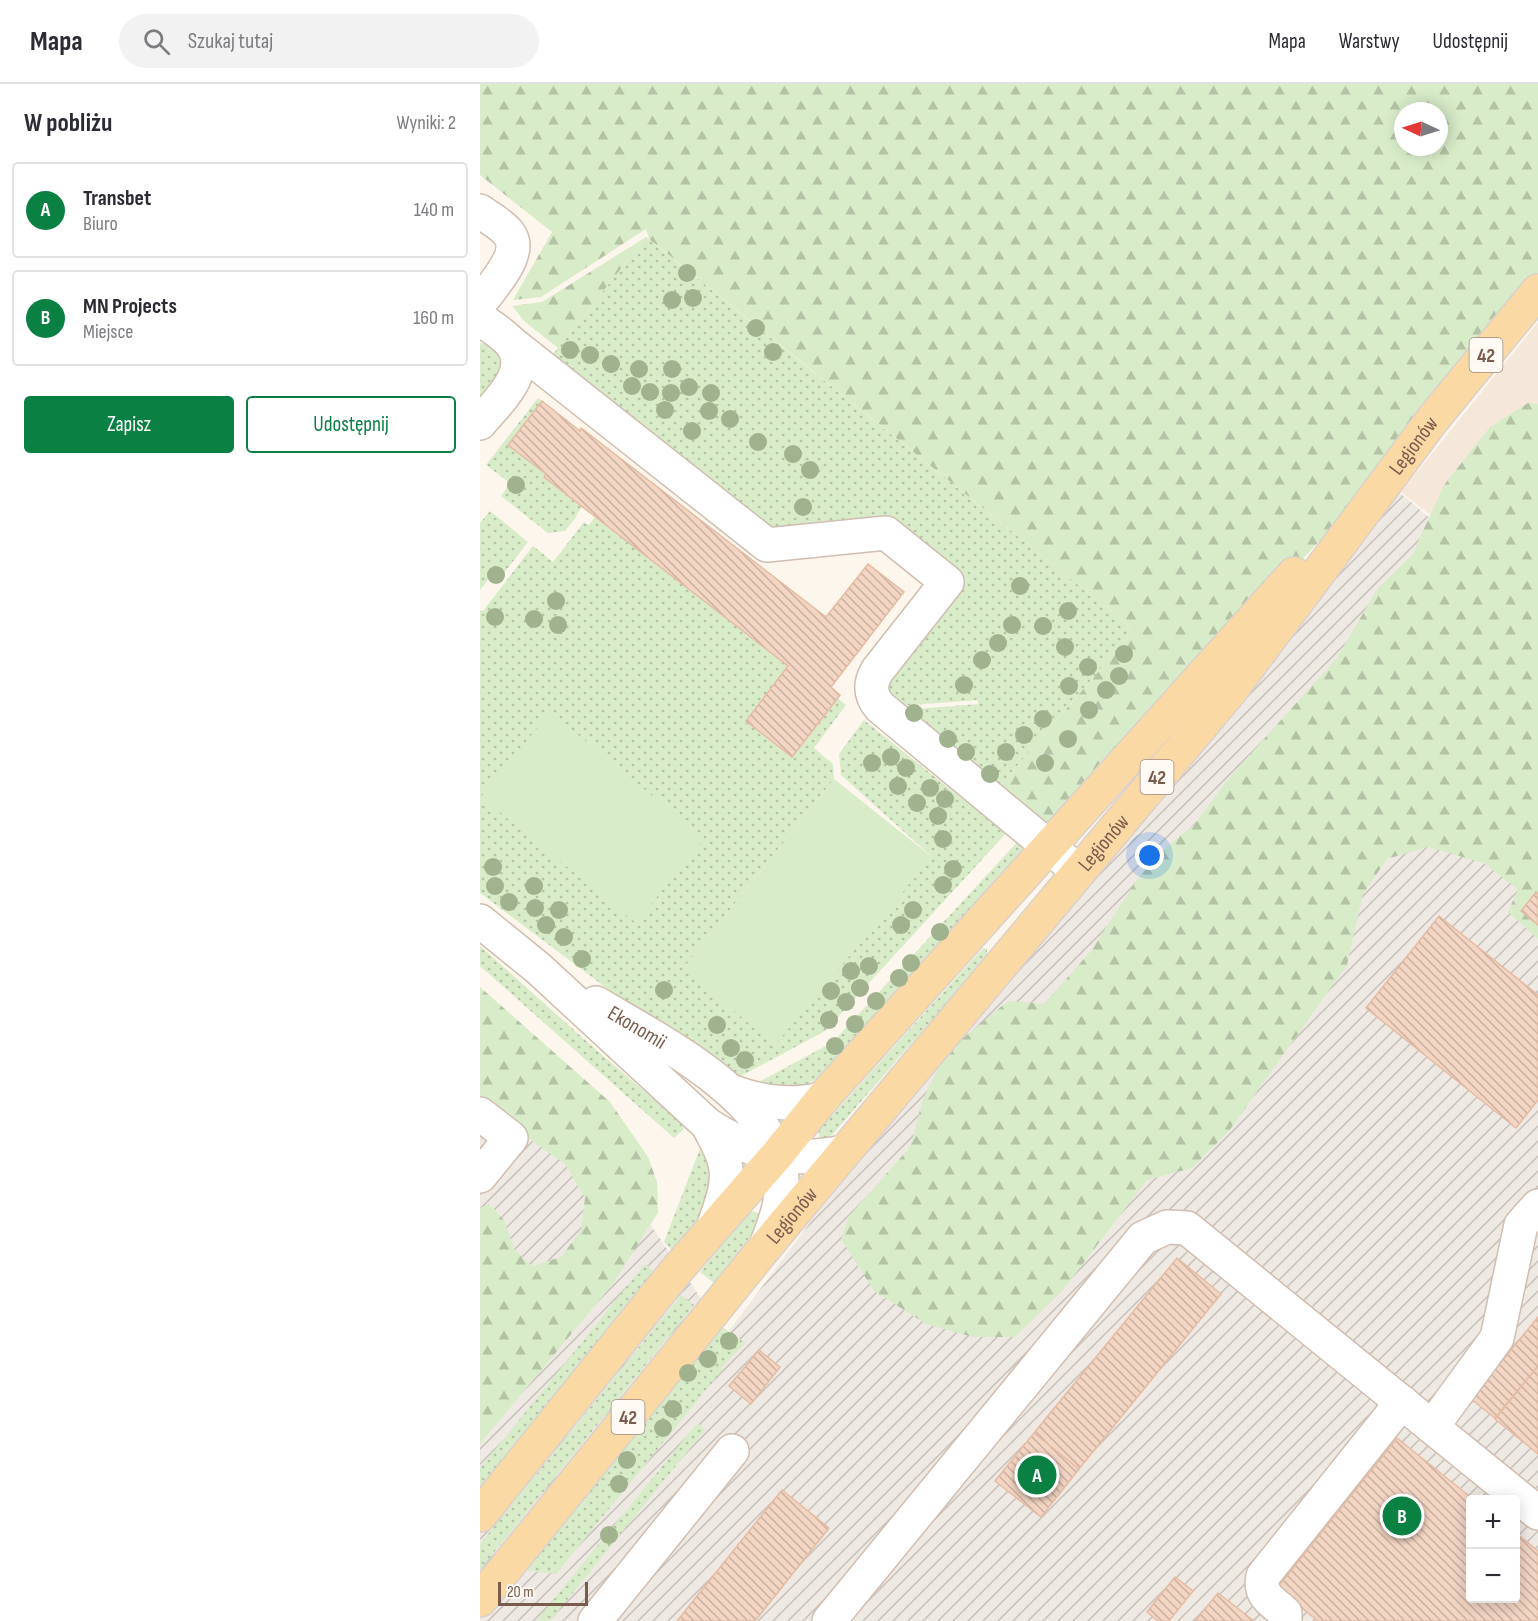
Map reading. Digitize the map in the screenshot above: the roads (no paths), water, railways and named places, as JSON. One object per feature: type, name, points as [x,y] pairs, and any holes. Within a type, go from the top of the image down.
[{"type":"main road","name":"42","points":[[1433,419],[1538,291]]},
{"type":"main road","name":"Legionów","points":[[480,1515],[714,1225],[777,1155],[822,1099],[1433,419]]},
{"type":"main road","name":"Legionów","points":[[480,1600],[766,1246],[1231,690],[1433,419]]},
{"type":"street","points":[[480,211],[509,234],[513,251],[511,260],[480,303]]},
{"type":"street","points":[[480,318],[767,545],[886,533],[947,582],[877,670],[872,680],[871,690],[874,700],[1078,871]]},
{"type":"street","points":[[480,423],[514,380],[518,360],[510,342]]},
{"type":"street","name":"Ekonomii","points":[[480,921],[538,968],[708,1125],[758,1152],[803,1157],[844,1152]]},
{"type":"street","name":"Ekonomii","points":[[538,968],[667,1045],[733,1092],[765,1128],[777,1155],[781,1173],[777,1216],[766,1246]]},
{"type":"street","name":"Ekonomii","points":[[733,1092],[778,1104],[806,1103],[822,1099]]},
{"type":"street","points":[[480,1114],[511,1138],[480,1176]]},
{"type":"street","name":"Ekonomii","points":[[708,1125],[725,1161],[726,1173],[725,1190],[714,1225]]},
{"type":"street","points":[[1432,1427],[1497,1338],[1521,1225],[1538,1206]]},
{"type":"street","points":[[829,1621],[1143,1238],[1167,1227],[1187,1228],[1538,1513]]},
{"type":"street","points":[[1285,1621],[1285,1613],[1263,1593],[1261,1586],[1263,1576],[1402,1402]]},
{"type":"street","points":[[595,1621],[732,1451]]},
{"type":"place","name":"Transbet","points":[[1037,1475]]},
{"type":"place","name":"MN Projects","points":[[1402,1516]]}]
